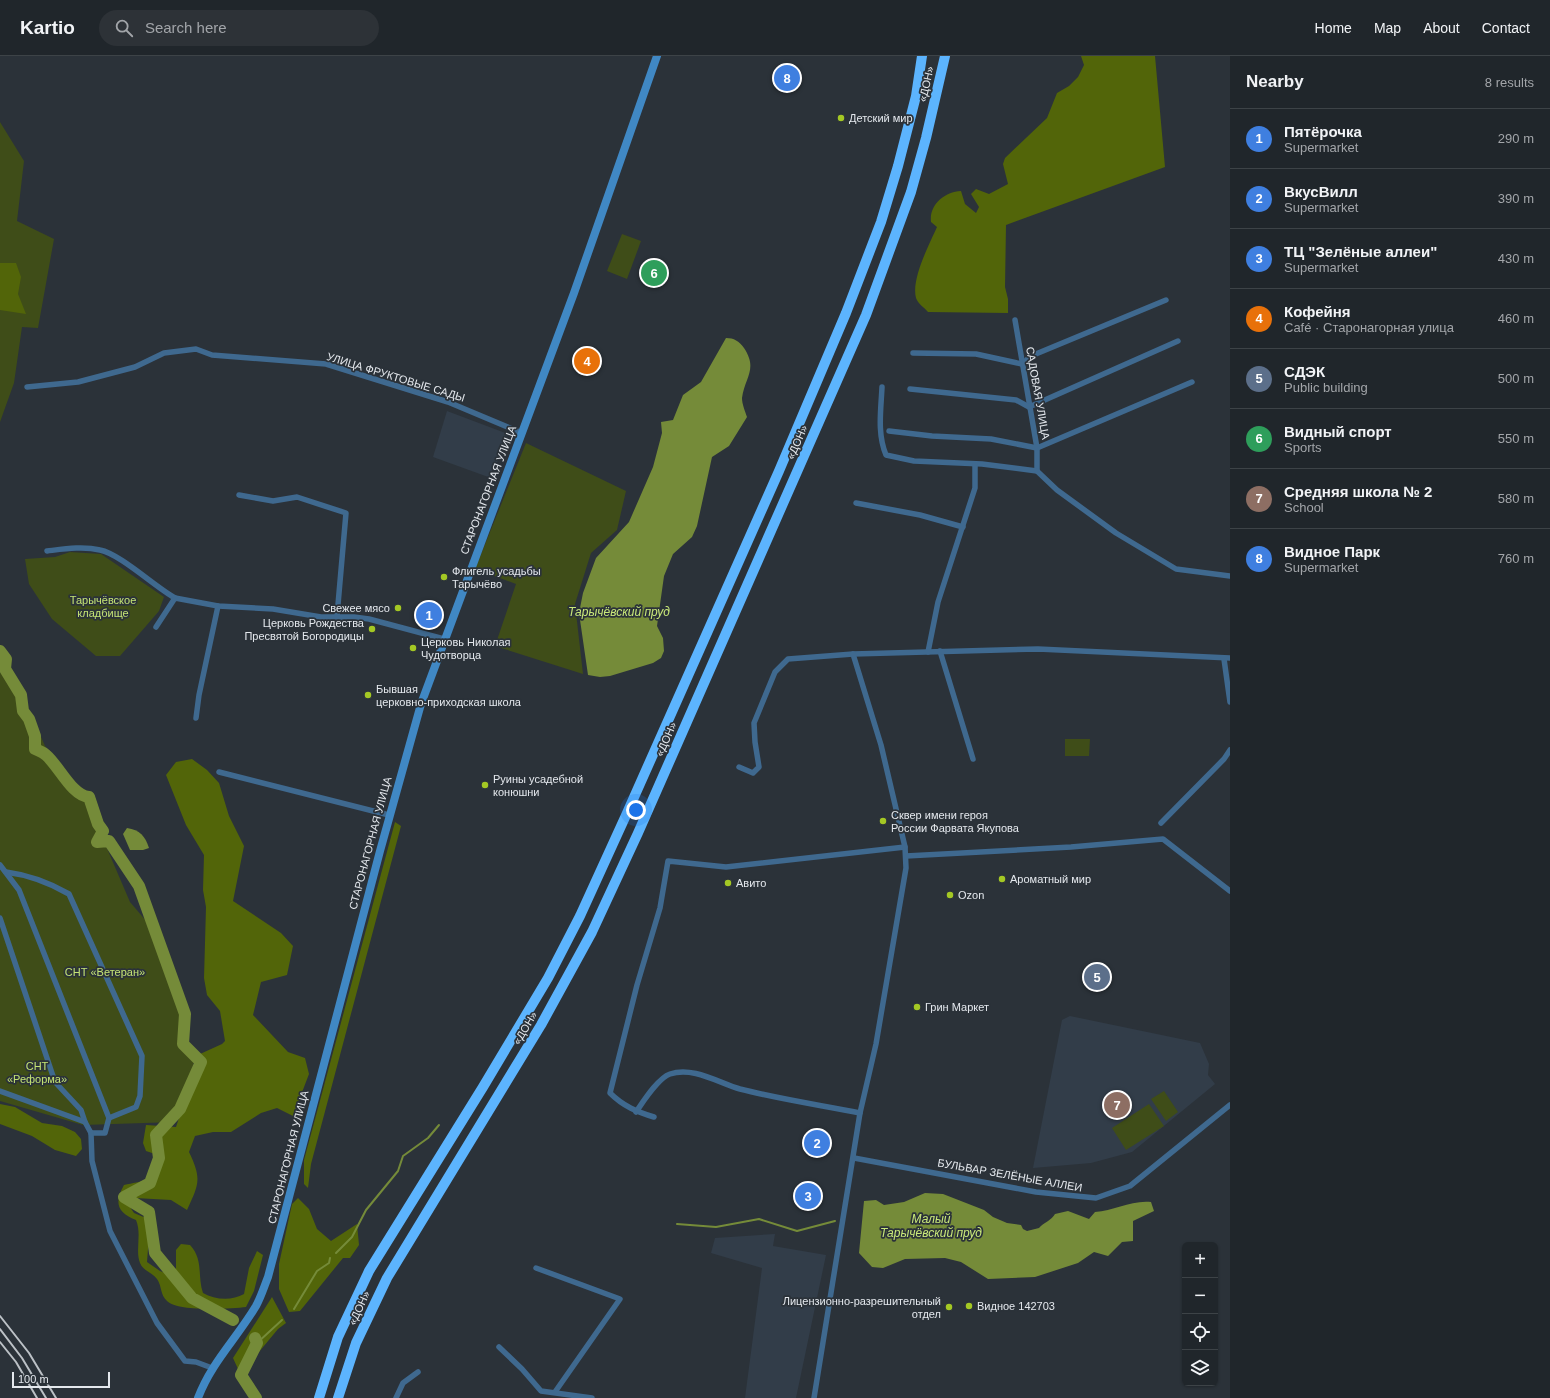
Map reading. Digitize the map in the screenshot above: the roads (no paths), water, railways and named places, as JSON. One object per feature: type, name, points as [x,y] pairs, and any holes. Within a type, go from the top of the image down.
[{"type":"highway","name":"«ДОН»","points":[[320,1398],[338,1337],[369,1271],[483,1087],[548,978],[580,916],[779,471],[846,313],[881,222],[898,166],[916,96],[922,56]]},
{"type":"highway","name":"«ДОН»","points":[[338,1398],[356,1343],[387,1278],[541,1026],[592,932],[635,840],[866,315],[911,192],[926,138],[945,56]]},
{"type":"main road","name":"СТАРОНАГОРНАЯ УЛИЦА","points":[[198,1398],[212,1368],[257,1305],[268,1277],[412,731],[444,638],[574,293],[657,56]]},
{"type":"street","points":[[913,353],[976,354],[1022,364],[1031,356],[1166,300]]},
{"type":"street","name":"САДОВАЯ УЛИЦА","points":[[1015,320],[1037,448],[1037,470]]},
{"type":"street","points":[[910,390],[1016,400],[1029,407],[1178,341]]},
{"type":"street","name":"УЛИЦА ФРУКТОВЫЕ САДЫ","points":[[27,387],[78,382],[135,367],[164,353],[196,349],[212,355],[326,364],[448,402],[522,432]]},
{"type":"street","points":[[890,431],[932,436],[991,440],[1037,448],[1192,382]]},
{"type":"street","points":[[882,387],[880,426],[881,443],[886,455],[914,461],[975,465],[982,464],[1037,470],[1058,490],[1120,535],[1176,569],[1230,576]]},
{"type":"street","points":[[928,652],[938,602],[975,488],[975,465]]},
{"type":"street","points":[[239,495],[273,502],[297,497],[346,513],[337,616]]},
{"type":"street","points":[[856,503],[920,515],[963,527]]},
{"type":"street","points":[[47,552],[73,549],[101,550],[112,555],[161,590],[175,598],[218,606],[274,609],[321,617],[337,616],[370,619],[444,638]]},
{"type":"street","points":[[156,627],[175,598]]},
{"type":"street","points":[[196,718],[199,695],[218,606]]},
{"type":"street","points":[[739,767],[753,774],[759,767],[754,723],[775,672],[788,659],[853,654],[1038,649],[1227,658],[1230,702]]},
{"type":"street","points":[[940,651],[973,759]]},
{"type":"street","points":[[814,1398],[854,1158],[860,1113],[877,1036],[906,868],[905,847],[881,745],[853,654]]},
{"type":"street","points":[[1161,823],[1224,759],[1230,750]]},
{"type":"street","points":[[219,772],[389,815]]},
{"type":"street","points":[[906,856],[1071,847],[1163,839],[1230,891]]},
{"type":"street","points":[[654,1117],[636,1112],[618,1101],[610,1093],[637,985],[660,908],[668,861],[726,867],[905,847]]},
{"type":"street","points":[[0,865],[20,890],[109,1118],[105,1133],[91,1133]]},
{"type":"street","points":[[6,872],[23,875],[56,887],[69,894],[142,1056],[140,1096],[136,1107],[109,1118]]},
{"type":"street","points":[[0,918],[54,1082],[81,1110],[91,1133],[92,1161],[110,1231],[157,1323],[185,1361],[196,1362],[212,1368]]},
{"type":"street","points":[[636,1112],[658,1082],[669,1074],[680,1072],[698,1074],[740,1089],[860,1113]]},
{"type":"street","points":[[0,1091],[85,1122]]},
{"type":"street","name":"БУЛЬВАР ЗЕЛЁНЫЕ АЛЛЕИ","points":[[854,1158],[1036,1192],[1096,1198],[1130,1186],[1230,1105]]},
{"type":"street","points":[[536,1268],[620,1299],[555,1392]]},
{"type":"street","points":[[499,1347],[522,1368],[541,1391],[592,1398]]},
{"type":"street","points":[[396,1398],[403,1383],[418,1372]]},
{"type":"water","name":"Тарычёвский пруд","points":[[726,338],[734,339],[740,343],[748,355],[750,362],[749,373],[742,398],[747,417],[729,446],[712,457],[697,526],[692,537],[673,554],[664,576],[657,626],[663,638],[664,651],[661,658],[653,663],[610,676],[600,677],[588,675],[579,613],[583,593],[596,558],[629,522],[653,467],[662,433],[661,422],[673,420],[683,395],[701,382]]},
{"type":"water","points":[[127,828],[139,832],[146,840],[149,848],[143,850],[130,850],[123,834]]},
{"type":"water","name":"Малый Тарычёвский пруд","points":[[925,1193],[943,1194],[984,1210],[993,1217],[1007,1223],[1021,1225],[1023,1229],[1027,1231],[1039,1228],[1055,1214],[1068,1211],[1089,1219],[1095,1212],[1130,1204],[1151,1202],[1154,1211],[1133,1221],[1133,1241],[1122,1242],[1108,1256],[1094,1252],[1078,1263],[1035,1277],[988,1279],[961,1262],[945,1258],[905,1259],[883,1268],[872,1267],[859,1253],[864,1201],[876,1200],[884,1205],[904,1202]]},
{"type":"waterway","points":[[0,651],[6,659],[5,669],[21,695],[23,711],[29,719],[35,736],[35,749],[44,753],[51,760],[77,792],[89,797],[98,824],[103,831],[97,842],[109,841],[139,886],[185,1014],[183,1044],[201,1062],[180,1109],[156,1135],[159,1158],[150,1183],[124,1197],[149,1212],[155,1253],[192,1298],[233,1320]]},
{"type":"waterway","points":[[336,1253],[352,1237],[366,1210],[398,1171],[403,1156],[428,1138],[439,1125]]},
{"type":"waterway","points":[[677,1224],[716,1227],[759,1219],[797,1231],[835,1221]]},
{"type":"waterway","points":[[294,1309],[317,1271],[329,1263],[330,1258]]},
{"type":"waterway","points":[[257,1343],[282,1320]]},
{"type":"waterway","points":[[255,1338],[257,1343],[241,1375],[256,1398]]},
{"type":"railway","points":[[0,1316],[29,1353],[56,1398]]},
{"type":"railway","points":[[0,1329],[22,1358],[46,1398]]},
{"type":"railway","points":[[0,1342],[16,1362],[37,1398]]},
{"type":"place","name":"Видное Парк","points":[[787,78]]},
{"type":"place","name":"Детский мир","points":[[841,118]]},
{"type":"place","name":"Видный спорт","points":[[654,273]]},
{"type":"place","name":"Кофейня","points":[[587,361]]},
{"type":"place","name":"Флигель усадьбы Тарычёво","points":[[444,577]]},
{"type":"place","name":"Свежее мясо","points":[[398,608]]},
{"type":"place","name":"Пятёрочка","points":[[429,615]]},
{"type":"place","name":"Церковь Рождества Пресвятой Богородицы","points":[[372,629]]},
{"type":"place","name":"Церковь Николая Чудотворца","points":[[413,648]]},
{"type":"place","name":"Бывшая церковно-приходская школа","points":[[368,695]]},
{"type":"place","name":"Руины усадебной конюшни","points":[[485,785]]},
{"type":"place","name":"Сквер имени героя России Фарвата Якупова","points":[[883,821]]},
{"type":"place","name":"Ароматный мир","points":[[1002,879]]},
{"type":"place","name":"Авито","points":[[728,883]]},
{"type":"place","name":"Ozon","points":[[950,895]]},
{"type":"place","name":"СДЭК","points":[[1097,977]]},
{"type":"place","name":"Грин Маркет","points":[[917,1007]]},
{"type":"place","name":"Средняя школа № 2","points":[[1117,1105]]},
{"type":"place","name":"ВкусВилл","points":[[817,1143]]},
{"type":"place","name":"ТЦ \"Зелёные аллеи\"","points":[[808,1196]]},
{"type":"place","name":"Видное 142703","points":[[969,1306]]},
{"type":"place","name":"Лицензионно-разрешительный отдел","points":[[949,1307]]},
{"type":"park label","name":"Тарычёвское кладбище","points":[[103,606]]},
{"type":"park label","name":"СНТ «Ветеран»","points":[[105,972]]},
{"type":"park label","name":"СНТ «Реформа»","points":[[37,1072]]}]
